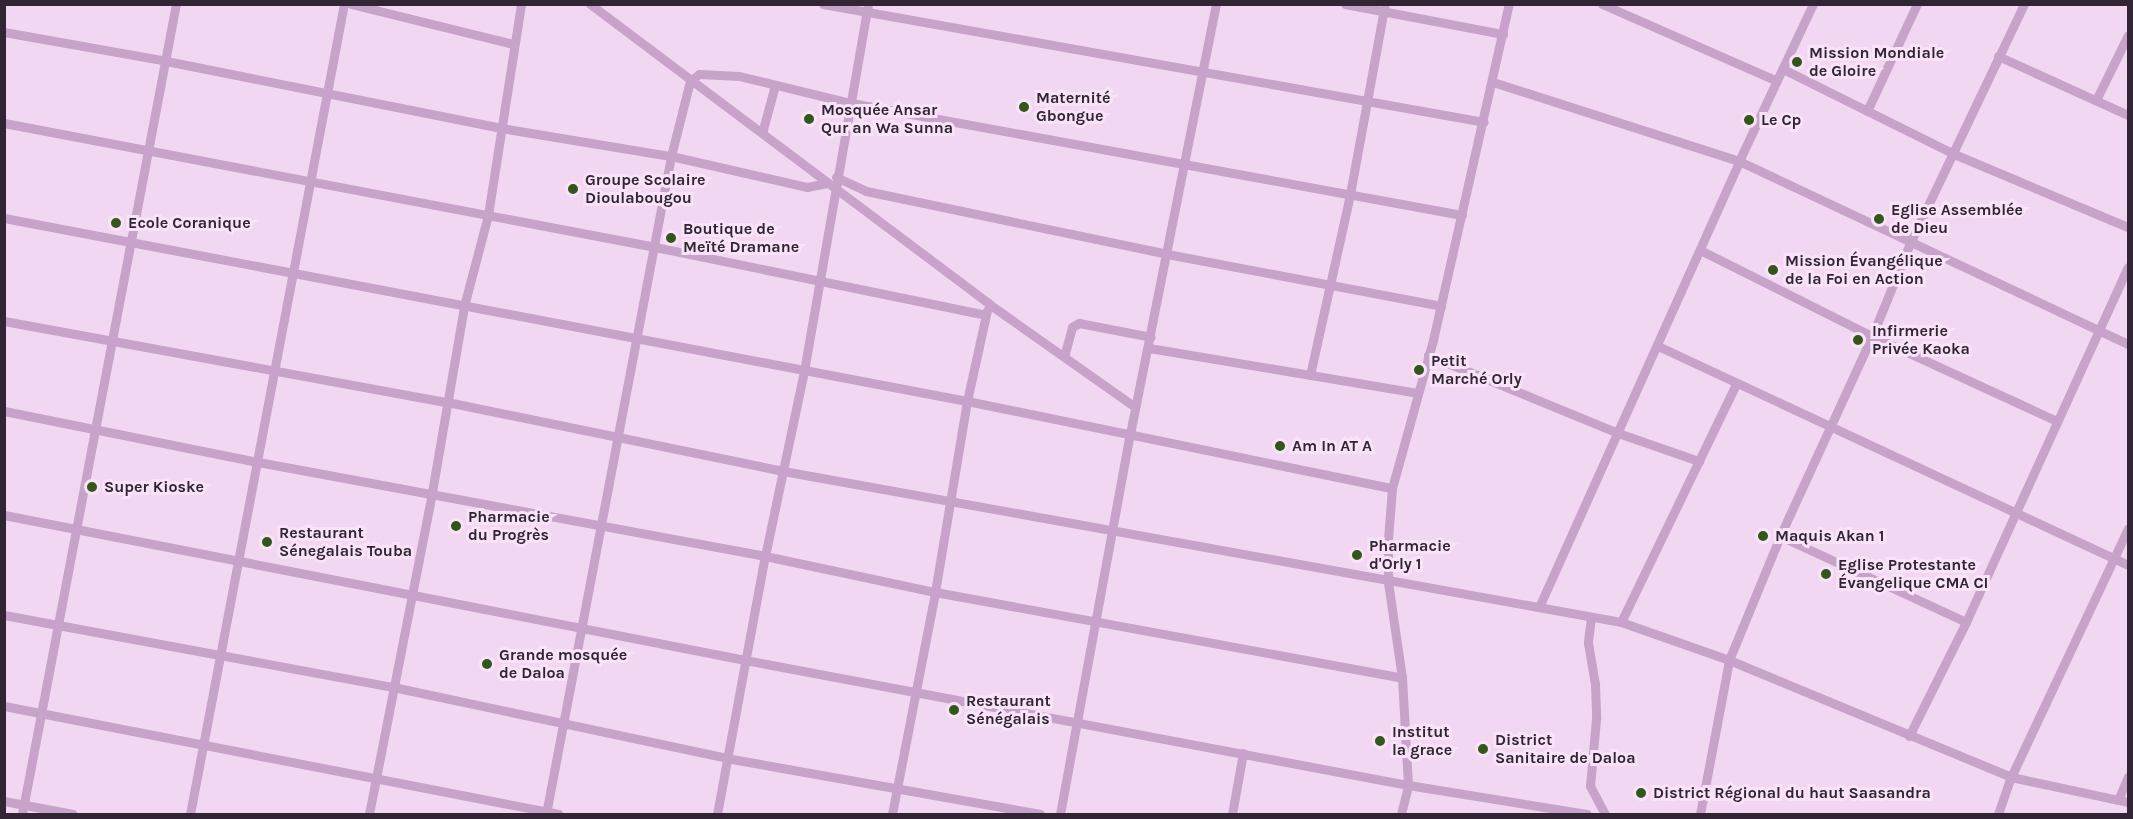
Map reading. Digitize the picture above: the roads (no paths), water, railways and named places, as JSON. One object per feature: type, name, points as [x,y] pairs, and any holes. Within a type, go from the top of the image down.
[{"type":"street","points":[[23,810],[176,4]]},
{"type":"street","points":[[190,814],[312,183],[344,4]]},
{"type":"street","points":[[351,4],[513,44]]},
{"type":"street","points":[[369,814],[432,492],[464,306],[488,215],[521,4]]},
{"type":"street","points":[[590,4],[988,304],[1135,407]]},
{"type":"street","points":[[823,4],[867,9],[1484,122]]},
{"type":"street","points":[[1060,814],[1135,407],[1149,348],[1216,4]]},
{"type":"street","points":[[1345,4],[1385,8],[1503,34]]},
{"type":"street","points":[[1401,814],[1408,785],[1402,678],[1388,582],[1388,539],[1392,488],[1441,306],[1509,4]]},
{"type":"street","points":[[1602,4],[1777,81]]},
{"type":"street","points":[[1539,607],[1739,162],[1813,4]]},
{"type":"street","points":[[1867,111],[1917,4]]},
{"type":"street","points":[[1700,814],[1729,660],[1780,536],[1872,336],[1911,241],[2024,4]]},
{"type":"street","points":[[1310,375],[1350,194],[1385,8]]},
{"type":"street","points":[[717,814],[765,556],[804,371],[831,185],[836,177],[867,9]]},
{"type":"street","points":[[4,32],[165,61],[501,128],[671,156],[807,187],[831,185]]},
{"type":"street","points":[[2096,100],[2128,35]]},
{"type":"street","points":[[1998,56],[2128,115]]},
{"type":"street","points":[[1783,69],[1954,154],[2128,227]]},
{"type":"street","points":[[546,813],[639,339],[671,156],[690,81],[699,74],[739,76],[851,103],[1185,162],[1462,215]]},
{"type":"street","points":[[1493,82],[1739,162],[2128,344]]},
{"type":"street","points":[[762,133],[775,85]]},
{"type":"street","points":[[4,123],[819,279],[985,315]]},
{"type":"street","points":[[836,177],[866,191],[1167,254],[1441,306]]},
{"type":"street","points":[[4,218],[967,400],[1392,488]]},
{"type":"street","points":[[1700,250],[1872,336],[2057,421]]},
{"type":"street","points":[[1909,736],[1966,622],[2128,267]]},
{"type":"street","points":[[892,814],[935,592],[967,400],[988,304]]},
{"type":"street","points":[[4,321],[447,402],[783,471],[1113,529],[1388,582],[1621,622],[1729,660],[2011,777],[2128,802]]},
{"type":"street","points":[[1064,357],[1072,327],[1079,323],[1151,337]]},
{"type":"street","points":[[1658,346],[1830,429],[2128,565]]},
{"type":"street","points":[[1149,348],[1417,393]]},
{"type":"street","points":[[1428,355],[1618,433],[1699,461]]},
{"type":"street","points":[[1621,622],[1736,384]]},
{"type":"street","points":[[4,411],[258,462],[432,492],[765,556],[935,592],[1402,678]]},
{"type":"street","points":[[4,515],[583,626],[745,660],[1408,785],[1587,814]]},
{"type":"street","points":[[1998,814],[2011,777],[2128,528]]},
{"type":"street","points":[[1780,536],[1966,622]]},
{"type":"street","points":[[4,615],[393,687],[726,758],[1040,814]]},
{"type":"street","points":[[1591,617],[1588,644],[1595,684],[1596,719],[1590,786],[1605,814]]},
{"type":"street","points":[[4,706],[376,781],[559,814]]},
{"type":"street","points":[[1232,814],[1243,753]]},
{"type":"street","points":[[2118,800],[2128,777]]},
{"type":"street","points":[[4,801],[23,810],[73,814]]},
{"type":"place","name":"Mission Mondiale de Gloire","points":[[1797,62]]},
{"type":"place","name":"Maternité Gbongue","points":[[1024,107]]},
{"type":"place","name":"Mosquée Ansar Qur an Wa Sunna","points":[[809,119]]},
{"type":"place","name":"Le Cp","points":[[1749,120]]},
{"type":"place","name":"Groupe Scolaire Dioulabougou","points":[[573,189]]},
{"type":"place","name":"Eglise Assemblée de Dieu","points":[[1879,219]]},
{"type":"place","name":"Ecole Coranique","points":[[116,223]]},
{"type":"place","name":"Boutique de Meïté Dramane","points":[[671,238]]},
{"type":"place","name":"Mission Évangélique de la Foi en Action","points":[[1773,270]]},
{"type":"place","name":"Infirmerie Privée Kaoka","points":[[1858,340]]},
{"type":"place","name":"Petit Marché Orly","points":[[1419,370]]},
{"type":"place","name":"Am In AT A","points":[[1280,446]]},
{"type":"place","name":"Super Kioske","points":[[92,487]]},
{"type":"place","name":"Pharmacie du Progrès","points":[[456,526]]},
{"type":"place","name":"Maquis Akan 1","points":[[1763,536]]},
{"type":"place","name":"Restaurant Sénegalais Touba","points":[[267,542]]},
{"type":"place","name":"Pharmacie d'Orly 1","points":[[1357,555]]},
{"type":"place","name":"Eglise Protestante Évangelique CMA CI","points":[[1826,574]]},
{"type":"place","name":"Grande mosquée de Daloa","points":[[487,664]]},
{"type":"place","name":"Restaurant Sénégalais","points":[[954,710]]},
{"type":"place","name":"Institut la grace","points":[[1380,741]]},
{"type":"place","name":"District Sanitaire de Daloa","points":[[1483,749]]},
{"type":"place","name":"District Régional du haut Saasandra","points":[[1641,793]]}]
